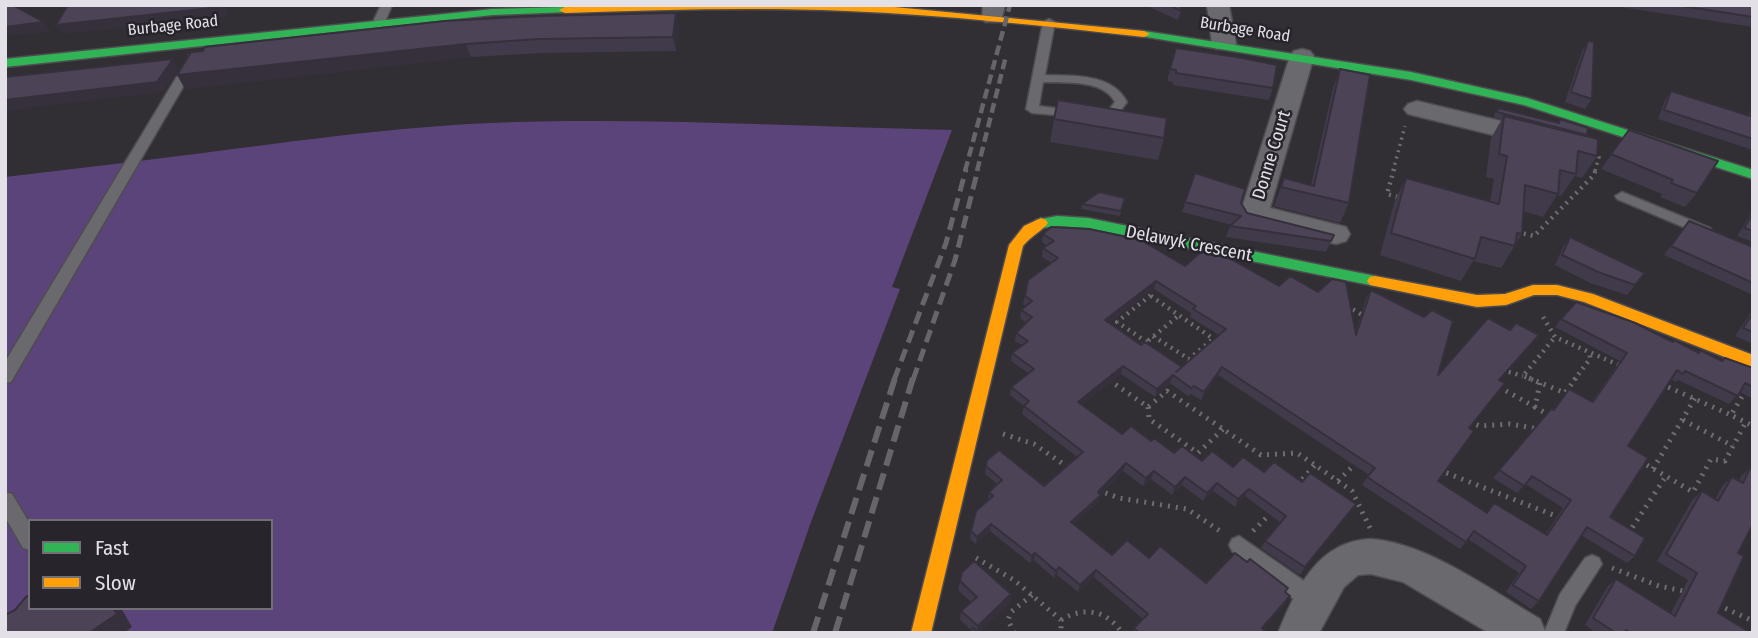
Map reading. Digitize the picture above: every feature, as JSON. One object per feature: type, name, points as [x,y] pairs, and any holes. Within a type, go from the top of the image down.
[{"type":"street","points":[[1217,5],[1224,44]]},
{"type":"street","name":"Burbage Road","points":[[5,63],[205,40],[506,11],[675,6],[993,11],[1049,22],[1302,56],[1474,89],[1582,118],[1753,175]]},
{"type":"street","name":"Donne Court","points":[[1302,56],[1254,214],[1336,234]]},
{"type":"street","points":[[1470,120],[1474,89]]},
{"type":"street","points":[[1417,108],[1597,154]]},
{"type":"street","name":"Delawyk Crescent","points":[[921,633],[1016,245],[1024,231],[1043,222],[1066,220],[1088,223],[1461,299],[1493,300],[1533,290],[1557,290],[1588,298],[1753,362]]},
{"type":"street","points":[[1307,617],[1329,576],[1346,561],[1369,556],[1381,557],[1416,570],[1526,633]]},
{"type":"lane","points":[[379,22],[387,5]]},
{"type":"lane","points":[[1038,78],[1101,84],[1119,95],[1121,102],[1112,114],[1102,117],[1032,109],[1038,78],[1049,22]]},
{"type":"lane","points":[[5,377],[205,40]]},
{"type":"lane","points":[[1622,196],[1717,236]]},
{"type":"lane","points":[[5,500],[28,539]]},
{"type":"lane","points":[[1239,545],[1283,580],[1307,617]]},
{"type":"lane","points":[[1554,633],[1567,601],[1592,564]]},
{"type":"path","points":[[1414,202],[1387,194],[1408,116],[1417,108]]},
{"type":"path","points":[[1508,229],[1534,236],[1594,176],[1599,157],[1597,154]]},
{"type":"path","points":[[1140,289],[1221,344]]},
{"type":"path","points":[[1518,294],[1546,320],[1555,337],[1622,367]]},
{"type":"path","points":[[1117,322],[1151,295]]},
{"type":"path","points":[[1136,351],[1178,316]]},
{"type":"path","points":[[1110,322],[1117,322],[1147,342]]},
{"type":"path","points":[[1153,336],[1189,359],[1213,339]]},
{"type":"path","points":[[1523,376],[1555,337]]},
{"type":"path","points":[[1498,369],[1564,393],[1590,359],[1590,354]]},
{"type":"path","points":[[1115,368],[1105,377],[1148,407]]},
{"type":"path","points":[[1491,382],[1557,420]]},
{"type":"path","points":[[1659,382],[1753,426]]},
{"type":"path","points":[[1535,407],[1540,383]]},
{"type":"path","points":[[1731,415],[1750,384]]},
{"type":"path","points":[[1148,407],[1167,391],[1261,455],[1297,453],[1352,491],[1381,557]]},
{"type":"path","points":[[1653,469],[1695,398]]},
{"type":"path","points":[[1148,407],[1149,419],[1198,453],[1223,429]]},
{"type":"path","points":[[1459,419],[1490,427],[1510,425],[1541,429],[1549,426]]},
{"type":"path","points":[[1683,420],[1733,446]]},
{"type":"path","points":[[1693,492],[1711,459],[1725,461],[1746,422]]},
{"type":"path","points":[[971,426],[1034,444],[1076,474]]},
{"type":"path","points":[[1338,481],[1363,455]]},
{"type":"path","points":[[1632,457],[1705,499]]},
{"type":"path","points":[[1289,493],[1315,465]]},
{"type":"path","points":[[1432,467],[1490,492],[1563,518]]},
{"type":"path","points":[[1615,528],[1627,534],[1666,476]]},
{"type":"path","points":[[1096,489],[1119,498],[1187,509],[1239,545],[1280,503]]},
{"type":"path","points":[[942,546],[998,569],[1060,620],[1060,633]]},
{"type":"path","points":[[1592,564],[1624,571],[1668,589],[1680,587],[1699,599]]},
{"type":"path","points":[[1014,633],[1008,620],[1011,612],[1032,595]]},
{"type":"path","points":[[1708,605],[1723,605],[1753,621]]},
{"type":"path","points":[[1060,620],[1072,611],[1096,611],[1116,623],[1122,633]]},
{"type":"shaded area","points":[[210,52],[200,57],[139,161],[359,134],[491,123],[664,122],[952,130],[892,287],[900,289],[811,522],[772,633],[5,633],[5,177],[123,163],[189,57],[187,54]]},
{"type":"building","points":[[13,5],[44,22],[5,27],[5,6]]},
{"type":"building","points":[[68,5],[220,5],[220,7],[56,25]]},
{"type":"building","points":[[1169,5],[1180,5],[1181,11]]},
{"type":"building","points":[[1676,5],[1753,5],[1753,17]]},
{"type":"building","points":[[676,13],[673,37],[539,39],[466,44],[177,75],[191,52],[203,51],[205,47],[445,21]]},
{"type":"building","points":[[1588,41],[1594,42],[1592,99],[1571,92]]},
{"type":"building","points":[[1176,48],[1277,65],[1273,88],[1176,73],[1176,70],[1170,69]]},
{"type":"building","points":[[173,59],[157,82],[5,100],[5,77]]},
{"type":"building","points":[[1340,69],[1370,75],[1349,203],[1281,187],[1284,178],[1314,186]]},
{"type":"building","points":[[1671,91],[1750,116],[1753,111],[1753,139],[1664,110]]},
{"type":"building","points":[[1058,100],[1167,118],[1164,138],[1054,119]]},
{"type":"building","points":[[1498,108],[1559,123],[1560,119],[1588,128],[1587,135],[1497,112]]},
{"type":"building","points":[[1504,116],[1598,139],[1597,156],[1578,151],[1576,174],[1560,170],[1558,194],[1525,185],[1522,234],[1517,233],[1515,246],[1481,237],[1475,259],[1391,233],[1406,178],[1499,204],[1507,156],[1499,154]]},
{"type":"building","points":[[1629,130],[1718,161],[1697,193],[1611,154]]},
{"type":"building","points":[[1195,173],[1245,189],[1241,203],[1247,213],[1334,235],[1331,241],[1230,226],[1241,216],[1185,202]]},
{"type":"building","points":[[1099,192],[1125,198],[1121,211],[1082,204]]},
{"type":"building","points":[[1753,213],[1753,231],[1744,228]]},
{"type":"building","points":[[1689,221],[1753,247],[1753,283],[1671,246]]},
{"type":"building","points":[[1051,227],[1089,229],[1141,240],[1185,266],[1201,252],[1229,258],[1279,286],[1290,276],[1318,292],[1332,279],[1346,282],[1356,335],[1371,290],[1424,317],[1432,310],[1453,321],[1438,375],[1488,318],[1510,330],[1516,323],[1539,335],[1499,380],[1505,383],[1469,428],[1474,431],[1438,481],[1487,513],[1494,503],[1547,535],[1571,500],[1532,476],[1524,486],[1499,470],[1551,409],[1554,410],[1569,389],[1593,402],[1627,353],[1561,319],[1576,302],[1635,323],[1699,353],[1700,350],[1722,361],[1725,358],[1753,368],[1753,387],[1745,383],[1738,396],[1685,371],[1683,374],[1677,370],[1628,446],[1648,458],[1610,517],[1645,538],[1635,556],[1587,527],[1539,601],[1513,585],[1526,566],[1474,531],[1466,542],[1367,477],[1375,468],[1222,367],[1204,392],[1194,386],[1191,388],[1173,375],[1157,389],[1123,366],[1078,402],[1122,434],[1131,426],[1174,453],[1182,446],[1202,461],[1212,451],[1233,467],[1243,457],[1264,472],[1274,462],[1302,482],[1310,473],[1356,504],[1305,567],[1265,541],[1286,516],[1249,489],[1238,499],[1217,483],[1207,493],[1185,477],[1175,487],[1154,471],[1146,478],[1126,463],[1098,492],[1101,495],[1071,522],[1112,555],[1127,540],[1149,558],[1160,546],[1206,583],[1235,553],[1247,562],[1250,559],[1288,588],[1285,592],[1290,596],[1262,628],[1267,633],[1139,633],[1134,628],[1148,614],[1096,570],[1080,585],[1059,567],[1056,571],[1035,553],[1032,556],[991,524],[977,537],[971,531],[976,511],[993,496],[989,492],[1002,480],[986,466],[987,460],[999,450],[1044,486],[1083,452],[1024,406],[1029,401],[1011,387],[1034,369],[1012,353],[1028,341],[1016,333],[1032,317],[1021,310],[1032,301],[1025,296],[1028,280],[1058,258],[1043,248],[1054,241],[1043,234]],"holes":[[[1156,281],[1196,306],[1193,309],[1226,329],[1182,367],[1145,342],[1141,345],[1105,320]]]},
{"type":"building","points":[[1570,237],[1645,273],[1635,285],[1562,255]]},
{"type":"building","points":[[1753,313],[1753,332],[1743,328]]},
{"type":"building","points":[[1750,468],[1753,470],[1753,524],[1738,553],[1744,556],[1718,613],[1751,633],[1631,633],[1626,630],[1625,633],[1616,633],[1593,618],[1616,579],[1675,616],[1697,573],[1666,554],[1702,491],[1718,501],[1732,477],[1743,483]]},
{"type":"building","points":[[974,561],[1011,594],[978,626],[961,611],[977,597],[960,581],[962,572]]},
{"type":"building","points":[[28,596],[28,610],[114,610],[117,614],[89,633],[5,633],[5,615],[15,610]]},
{"type":"railway","points":[[965,171],[1010,5]]},
{"type":"railway","points":[[977,171],[1006,56]]},
{"type":"railway","points":[[894,380],[946,243],[966,169]]},
{"type":"railway","points":[[913,380],[955,260],[978,169]]},
{"type":"railway","points":[[813,633],[895,378]]},
{"type":"railway","points":[[835,633],[913,378]]},
{"type":"traffic: fast","points":[[5,63],[493,12],[565,10]]},
{"type":"traffic: fast","points":[[1144,34],[1411,76],[1527,102],[1753,175]]},
{"type":"traffic: fast","points":[[1041,223],[1088,223],[1375,281]]},
{"type":"traffic: slow","points":[[565,10],[725,6],[844,7],[982,16],[1144,34]]},
{"type":"traffic: slow","points":[[921,633],[1016,245],[1029,229],[1041,223]]},
{"type":"traffic: slow","points":[[1375,281],[1477,301],[1506,299],[1533,290],[1557,290],[1588,298],[1753,362]]}]
